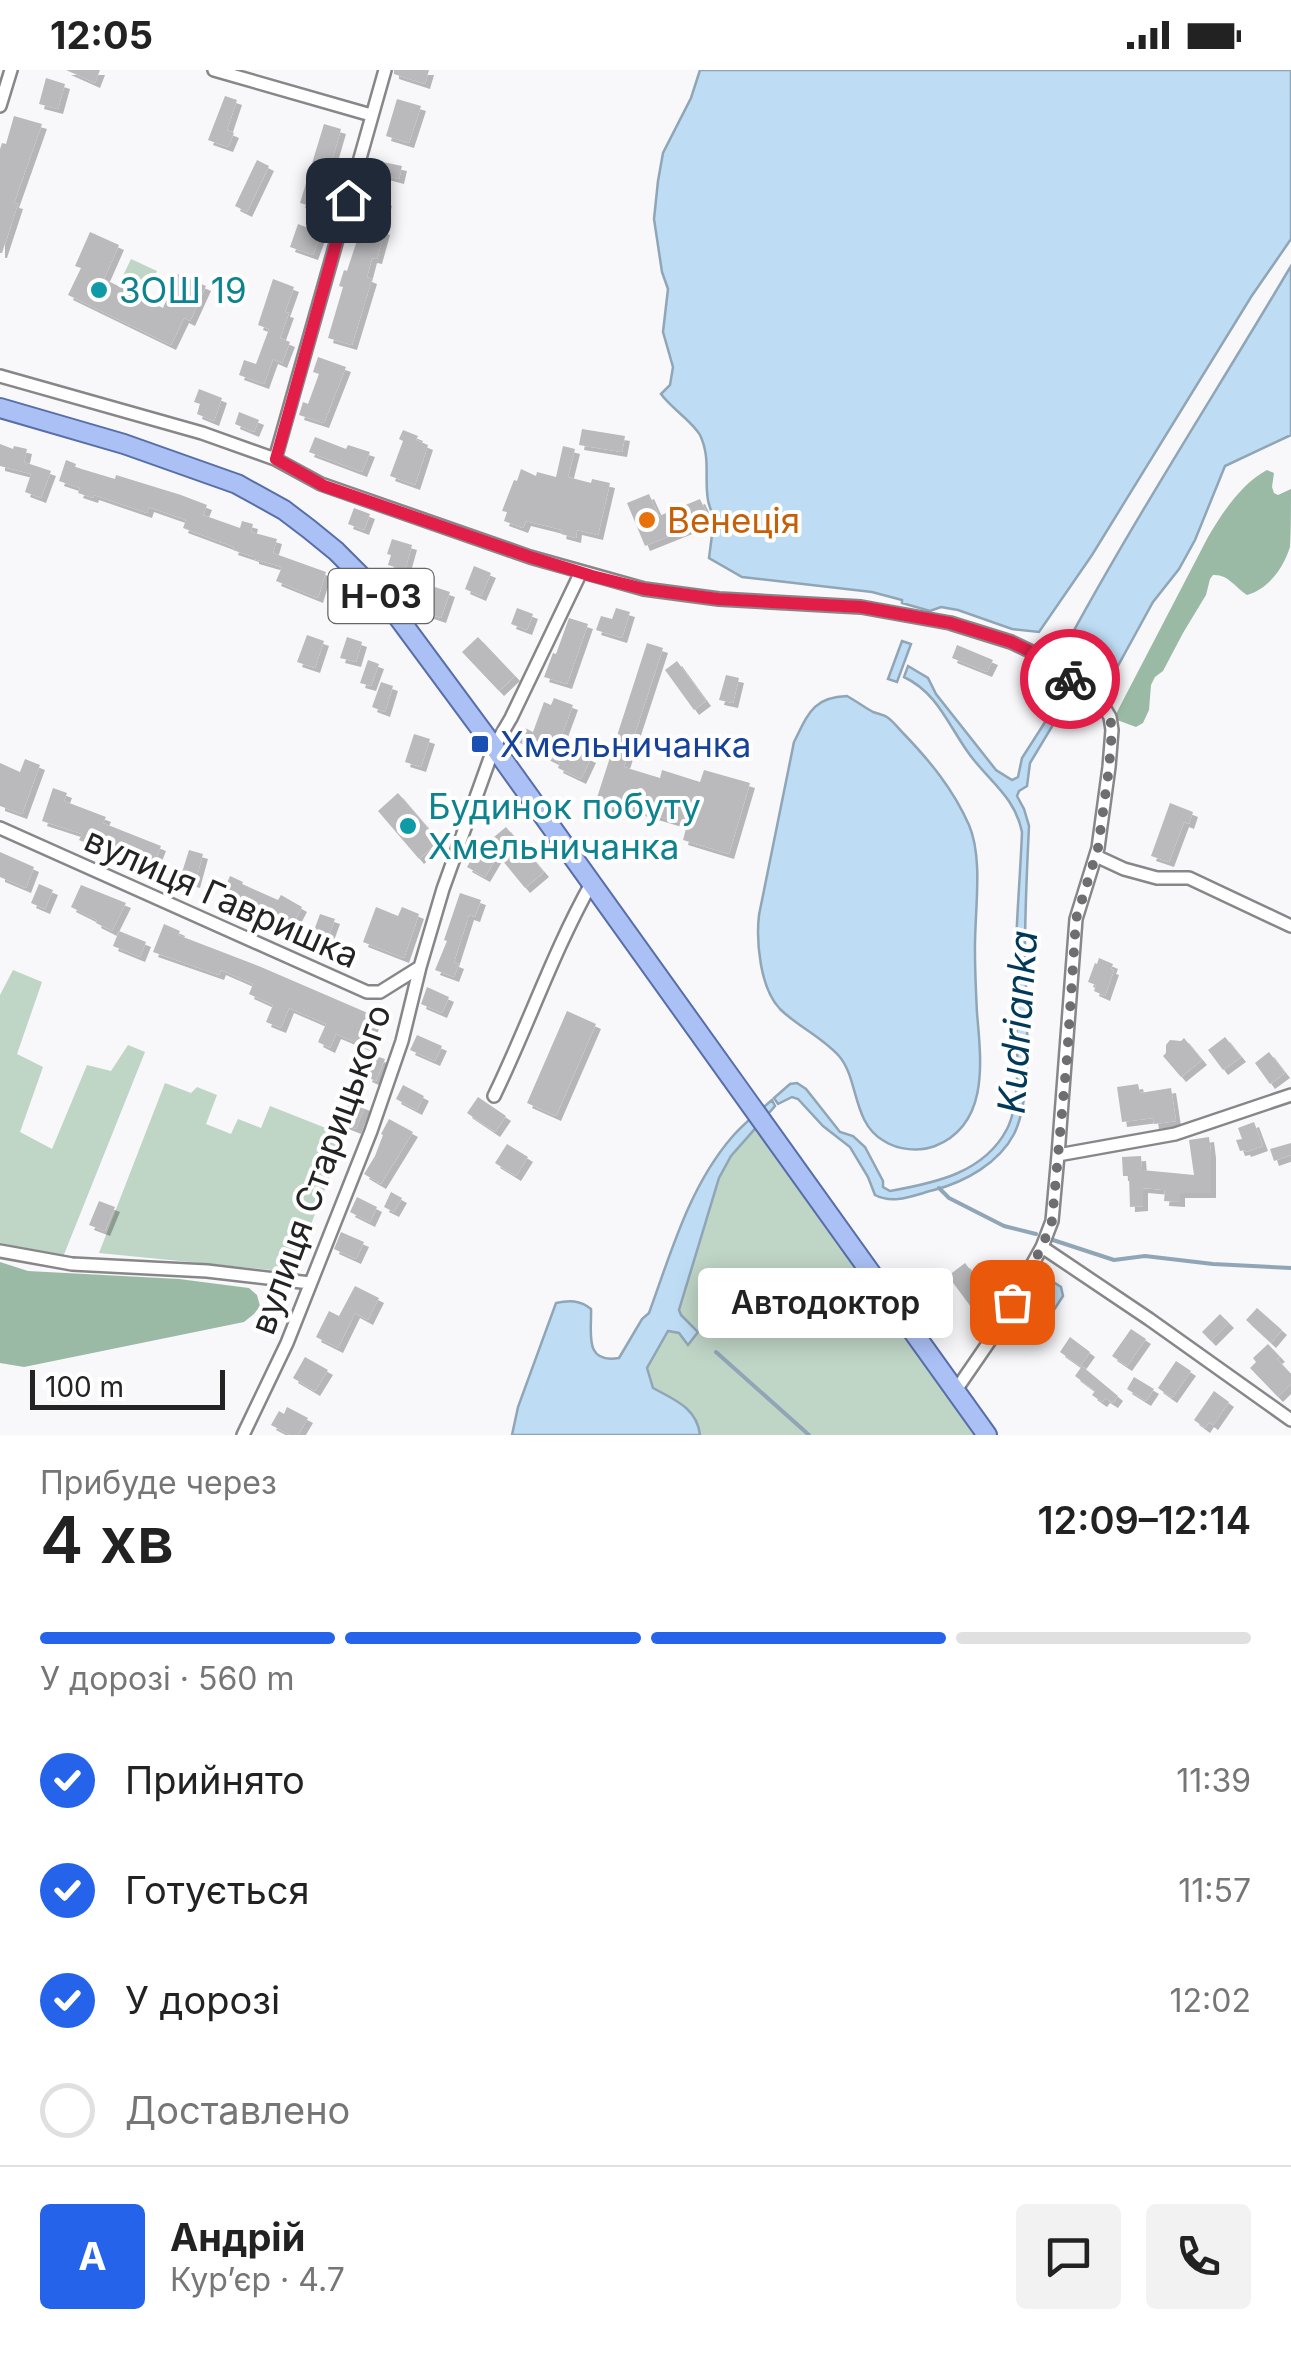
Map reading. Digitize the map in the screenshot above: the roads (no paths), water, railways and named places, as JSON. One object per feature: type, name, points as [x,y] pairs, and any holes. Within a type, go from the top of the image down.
[{"type":"main road","name":"Н-03","points":[[0,408],[124,444],[237,484],[284,510],[336,551],[386,601],[987,1435]]},
{"type":"street","points":[[0,106],[11,70]]},
{"type":"street","points":[[214,70],[371,116]]},
{"type":"street","points":[[276,459],[385,70]]},
{"type":"street","points":[[0,376],[202,433],[276,459],[324,486],[530,557],[644,589],[718,599],[861,607],[950,623],[1011,642],[1054,663],[1062,673],[1098,697],[1110,717],[1112,730],[1096,856],[1076,919],[1052,1221],[990,1342],[956,1390]]},
{"type":"street","name":"вулиця Старицького","points":[[243,1435],[287,1343],[378,1113],[444,889],[494,747],[581,572]]},
{"type":"street","name":"вулиця Гавришка","points":[[0,828],[368,992],[380,992],[420,967]]},
{"type":"street","points":[[1096,856],[1124,870],[1157,878],[1189,878],[1291,926]]},
{"type":"street","points":[[494,1096],[571,920],[591,884]]},
{"type":"street","points":[[1058,1155],[1174,1134],[1291,1096]]},
{"type":"street","points":[[1042,1247],[1291,1420]]},
{"type":"street","points":[[0,1250],[72,1264],[207,1271],[310,1283]]},
{"type":"water","points":[[700,70],[1291,70],[1291,239],[1092,555],[1039,632],[1012,629],[958,610],[941,607],[930,611],[872,592],[742,577],[709,558],[716,523],[708,500],[703,443],[696,430],[661,394],[670,385],[673,367],[663,332],[668,289],[654,219],[663,153],[691,98]]},
{"type":"water","points":[[1291,266],[1291,435],[1225,466],[1195,540],[1179,569],[1153,602],[1114,673],[1101,685],[1086,683],[1095,670],[1092,668],[1082,683],[1073,677],[1076,671],[1071,658],[1072,634]]},
{"type":"water","points":[[902,641],[911,644],[897,682],[888,679]]},
{"type":"water","name":"Kudrianka","points":[[908,666],[928,678],[936,694],[996,770],[1012,780],[1018,777],[1022,758],[1065,691],[1071,695],[1030,763],[1027,786],[1017,796],[1029,826],[1025,935],[1027,1070],[1021,1116],[1008,1144],[980,1170],[946,1186],[889,1199],[875,1195],[850,1147],[798,1099],[792,1097],[778,1104],[774,1098],[790,1084],[797,1083],[806,1089],[840,1132],[853,1136],[865,1147],[883,1187],[890,1191],[957,1174],[985,1156],[1007,1129],[1017,1079],[1015,966],[1022,832],[1019,820],[1008,799],[970,755],[934,701],[904,677]]},
{"type":"water","points":[[847,696],[889,719],[932,765],[963,812],[974,839],[978,1089],[974,1107],[953,1136],[922,1149],[896,1146],[874,1133],[861,1112],[839,1056],[780,1009],[768,989],[761,964],[759,915],[794,742],[813,709],[826,700]]},
{"type":"water","points":[[772,1100],[775,1106],[731,1156],[719,1178],[679,1310],[698,1332],[688,1345],[679,1333],[668,1331],[647,1368],[653,1388],[690,1411],[700,1435],[512,1435],[518,1407],[556,1303],[574,1302],[591,1309],[595,1351],[608,1359],[619,1358],[649,1313],[704,1177],[732,1137]]},
{"type":"water","points":[[1049,1279],[1061,1287],[1063,1296],[1041,1330],[1030,1340],[1024,1338],[1018,1325],[1042,1280]]},
{"type":"waterway","points":[[939,1188],[949,1198],[1004,1226],[1036,1234]]},
{"type":"waterway","points":[[1053,1240],[1114,1260],[1145,1256],[1291,1268]]},
{"type":"waterway","points":[[716,1352],[809,1435]]},
{"type":"place","name":"ЗОШ 19","points":[[99,290]]},
{"type":"place","name":"Венеція","points":[[647,520]]},
{"type":"place","name":"Хмельничанка","points":[[480,744]]},
{"type":"place","name":"Будинок побуту Хмельничанка","points":[[408,826]]},
{"type":"place","name":"Автодоктор","points":[[1012,1302]]}]
